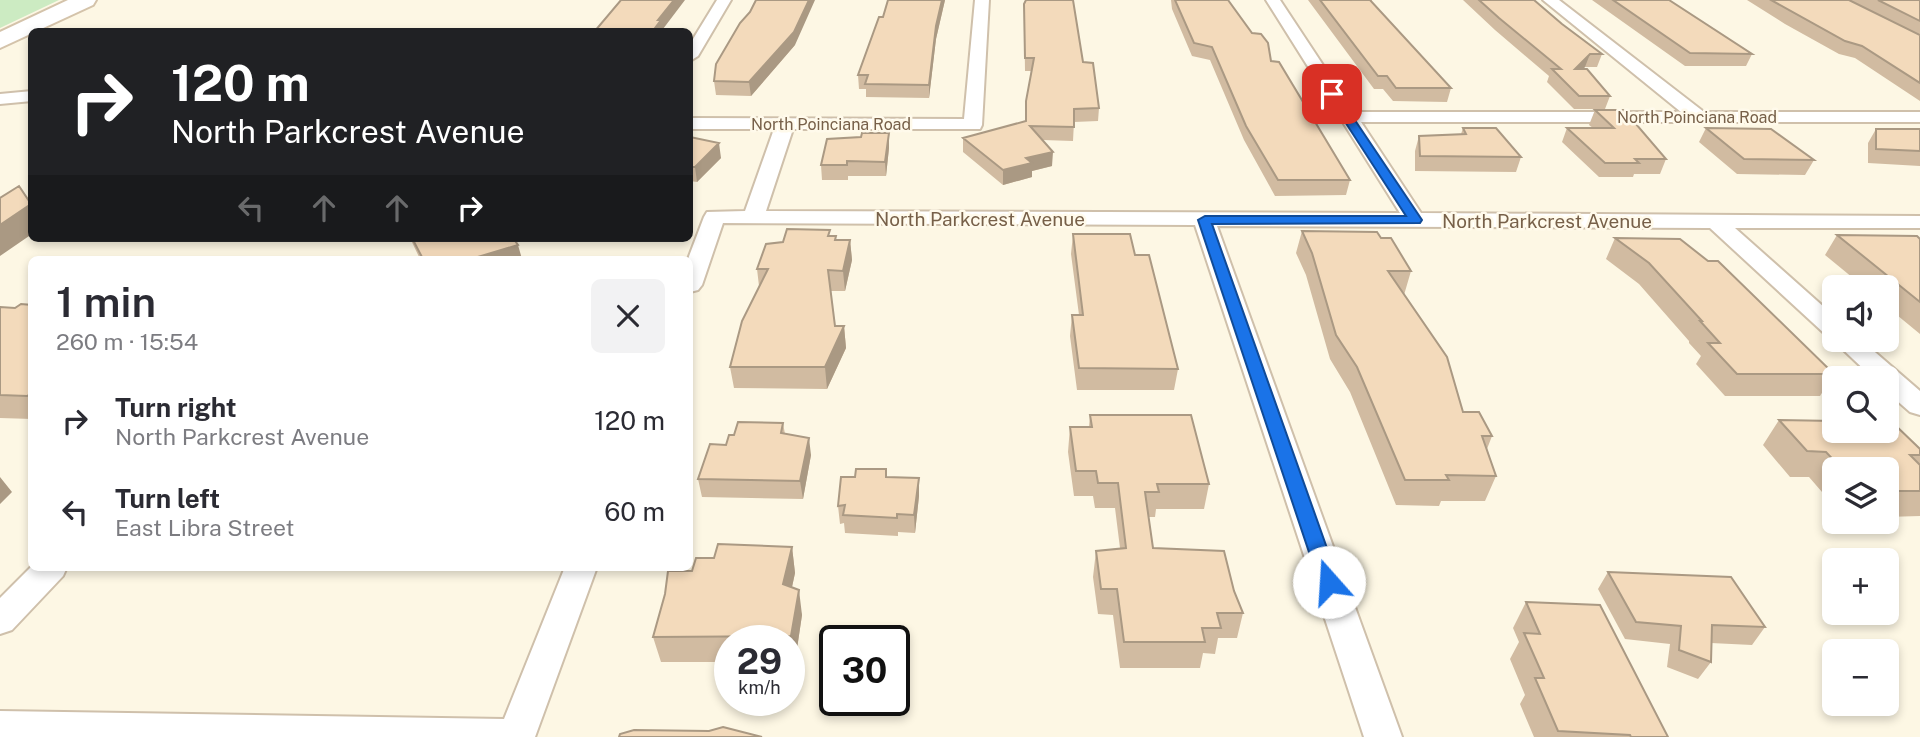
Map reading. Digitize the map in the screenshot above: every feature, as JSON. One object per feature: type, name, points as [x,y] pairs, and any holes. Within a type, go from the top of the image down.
[{"type":"main road","points":[[0,41],[85,0]]},
{"type":"street","points":[[693,51],[724,0]]},
{"type":"street","points":[[973,125],[982,0]]},
{"type":"street","points":[[1273,0],[1415,220]]},
{"type":"street","points":[[1550,0],[1698,116]]},
{"type":"street","points":[[0,90],[15,90],[28,96]]},
{"type":"street","points":[[0,100],[28,96]]},
{"type":"street","name":"North Poinciana Road","points":[[1347,117],[1920,117]]},
{"type":"street","name":"North Poinciana Road","points":[[693,123],[973,125]]},
{"type":"street","points":[[753,217],[785,124]]},
{"type":"street","name":"North Parkcrest Avenue","points":[[693,277],[715,217],[1920,222]]},
{"type":"street","points":[[1205,220],[1383,737]]},
{"type":"street","points":[[1715,221],[1822,318]]},
{"type":"street","points":[[1859,352],[1920,406]]},
{"type":"street","points":[[0,620],[47,571]]},
{"type":"street","points":[[0,728],[516,736],[579,571]]},
{"type":"green space","points":[[0,0],[59,0],[0,28]]},
{"type":"building","points":[[621,0],[674,0],[655,28],[597,28]]},
{"type":"building","points":[[756,0],[809,0],[794,32],[749,82],[714,81],[716,64]]},
{"type":"building","points":[[888,0],[942,0],[929,85],[865,84],[868,75],[858,75]]},
{"type":"building","points":[[1026,0],[1073,0],[1083,62],[1093,63],[1099,108],[1074,109],[1074,127],[1030,126],[1053,152],[1026,158],[1032,163],[1003,170],[963,138],[1026,121],[1026,101],[1034,58],[1025,58]]},
{"type":"building","points":[[1175,0],[1228,0],[1252,33],[1261,34],[1268,43],[1271,61],[1279,62],[1350,180],[1278,180],[1246,126],[1212,47],[1194,43]]},
{"type":"building","points":[[1320,0],[1370,0],[1451,88],[1396,88],[1387,76],[1378,76]]},
{"type":"building","points":[[1479,0],[1534,0],[1602,54],[1590,54],[1575,69],[1587,69],[1610,96],[1579,96],[1552,69],[1561,69]]},
{"type":"building","points":[[1613,0],[1669,0],[1752,54],[1690,53]]},
{"type":"building","points":[[1771,0],[1849,0],[1920,35],[1920,83],[1862,46],[1845,41]]},
{"type":"building","points":[[1878,0],[1920,0],[1920,21]]},
{"type":"building","points":[[1595,110],[1624,110],[1666,159],[1635,159],[1639,163],[1605,163],[1567,128],[1614,128]]},
{"type":"building","points":[[1463,128],[1496,128],[1521,157],[1420,156],[1419,136],[1466,134]]},
{"type":"building","points":[[1706,128],[1771,129],[1814,160],[1744,159]]},
{"type":"building","points":[[1876,129],[1920,129],[1920,151],[1876,149]]},
{"type":"building","points":[[862,133],[889,133],[885,162],[847,161],[847,165],[821,165],[827,139],[861,137]]},
{"type":"building","points":[[693,138],[719,143],[695,167]]},
{"type":"building","points":[[19,186],[28,200],[28,206],[0,225],[0,198]]},
{"type":"building","points":[[787,229],[830,230],[828,236],[836,236],[835,240],[850,240],[843,271],[828,270],[835,326],[844,326],[825,367],[730,367],[742,321],[768,269],[757,269],[766,244],[783,242]]},
{"type":"building","points":[[1302,231],[1377,232],[1381,238],[1391,238],[1411,271],[1388,271],[1447,357],[1463,412],[1479,412],[1492,436],[1482,436],[1496,476],[1446,475],[1449,480],[1405,480],[1357,367],[1336,335],[1312,253]]},
{"type":"building","points":[[1073,234],[1130,234],[1135,255],[1149,255],[1178,369],[1079,368],[1072,315],[1083,315]]},
{"type":"building","points":[[1837,235],[1917,236],[1920,239],[1920,302],[1899,285],[1899,275],[1887,275]]},
{"type":"building","points":[[1615,238],[1680,239],[1708,261],[1718,261],[1826,366],[1822,366],[1822,374],[1737,374],[1708,343],[1720,343],[1649,263]]},
{"type":"building","points":[[414,242],[516,242],[518,245],[481,256],[421,256]]},
{"type":"building","points":[[21,304],[28,305],[27,396],[0,395],[0,307],[15,308]]},
{"type":"building","points":[[1090,415],[1191,415],[1209,484],[1157,484],[1159,492],[1145,492],[1153,548],[1224,551],[1234,591],[1243,613],[1217,613],[1221,628],[1202,628],[1205,642],[1124,642],[1117,589],[1101,589],[1096,551],[1126,548],[1118,483],[1098,483],[1096,471],[1076,471],[1070,427],[1092,427]]},
{"type":"building","points":[[1779,420],[1822,421],[1822,443],[1899,443],[1899,429],[1920,449],[1920,455],[1910,455],[1920,465],[1920,491],[1899,491],[1899,457],[1831,457],[1826,452],[1807,451]]},
{"type":"building","points":[[738,422],[783,423],[781,433],[809,438],[800,481],[698,479],[710,444],[726,445],[729,435],[734,435]]},
{"type":"building","points":[[856,469],[886,469],[886,477],[919,478],[914,515],[897,514],[897,518],[843,515],[845,505],[838,506],[841,477],[855,477]]},
{"type":"building","points":[[718,544],[792,547],[783,584],[799,590],[793,625],[714,625],[714,637],[653,637],[665,594],[668,571],[693,571],[696,558],[714,558]]},
{"type":"building","points":[[1608,572],[1731,577],[1765,627],[1712,625],[1711,662],[1679,650],[1681,626],[1636,622]]},
{"type":"building","points":[[1526,602],[1600,605],[1668,737],[1558,731],[1535,678],[1544,678],[1524,633],[1540,634]]},
{"type":"building","points":[[723,727],[762,737],[619,737],[620,734],[634,730],[709,731]]},
{"type":"route","points":[[1329,582],[1205,220],[1415,220],[1332,94]]}]
